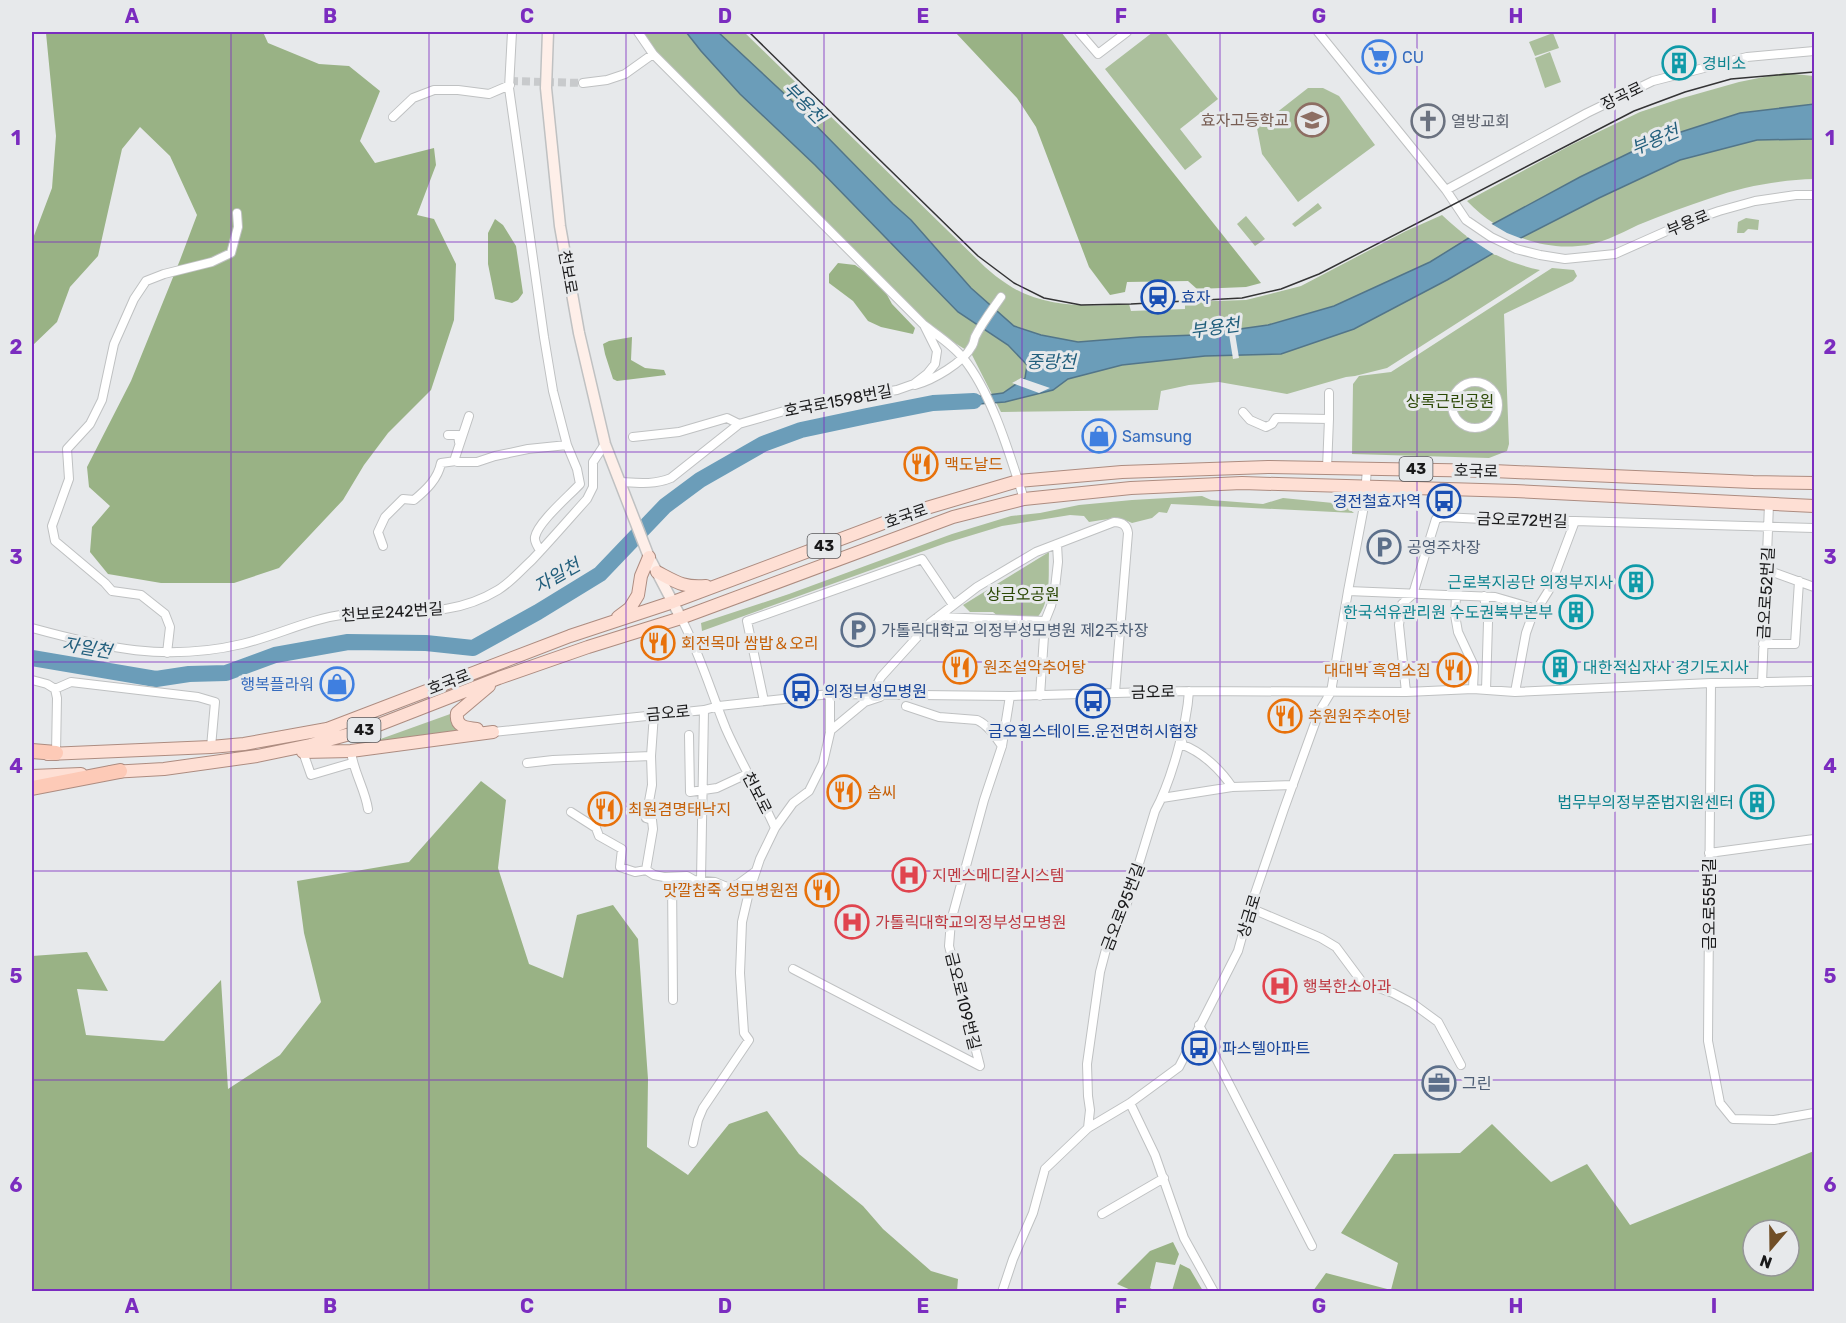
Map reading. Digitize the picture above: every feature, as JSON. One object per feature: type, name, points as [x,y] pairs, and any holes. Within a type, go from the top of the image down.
[{"type":"highway","points":[[32,753],[56,753]]},
{"type":"highway","points":[[32,788],[120,771]]},
{"type":"main road","name":"천보로","points":[[548,32],[546,88],[560,226],[579,333],[605,444],[649,557],[681,618]]},
{"type":"main road","name":"호국로","points":[[56,753],[211,747],[244,744],[327,729],[913,512],[1018,481],[1122,472],[1268,467],[1493,471],[1815,483]]},
{"type":"main road","name":"호국로","points":[[32,776],[164,769],[257,756],[310,745],[368,729],[499,678],[681,618],[953,517],[1023,499],[1131,488],[1242,483],[1515,491],[1815,506]]},
{"type":"main road","points":[[953,517],[963,509],[978,504],[981,500],[977,493]]},
{"type":"main road","points":[[603,625],[630,608],[638,595],[641,576],[649,557]]},
{"type":"main road","points":[[657,572],[684,586],[722,584]]},
{"type":"main road","points":[[493,732],[464,728],[458,722],[457,716],[458,711],[499,678]]},
{"type":"main road","points":[[257,756],[303,752],[352,757],[493,732]]},
{"type":"street","points":[[512,32],[510,85],[544,337],[553,391],[580,484],[543,522],[535,535],[540,551]]},
{"type":"street","points":[[638,32],[653,54],[924,325],[963,357],[983,388],[992,408],[1023,499]]},
{"type":"street","points":[[1080,32],[1098,54],[1127,32]]},
{"type":"street","points":[[1318,32],[1446,190]]},
{"type":"street","name":"장곡로","points":[[1446,190],[1587,113],[1653,81],[1747,57],[1815,51]]},
{"type":"street","points":[[583,83],[607,80],[625,74],[653,54]]},
{"type":"street","points":[[393,117],[413,98],[434,90],[489,94],[510,85]]},
{"type":"street","name":"부용로","points":[[1446,190],[1466,220],[1504,244],[1533,254],[1565,260],[1615,254],[1701,216],[1736,206],[1796,195],[1815,195]]},
{"type":"street","points":[[167,653],[170,627],[165,614],[141,595],[112,591],[55,541],[52,526],[69,479],[67,449],[90,424],[102,400],[114,344],[134,299],[146,281],[212,262],[231,253],[238,227],[237,213]]},
{"type":"street","points":[[897,390],[925,383],[942,374],[963,357],[1001,297]]},
{"type":"street","name":"호국로1598번길","points":[[633,437],[679,432],[727,418],[739,424],[805,405],[897,390],[914,384],[935,364],[937,351],[924,325]]},
{"type":"street","points":[[1470,383],[1485,384],[1494,391],[1498,400],[1496,416],[1489,424],[1479,428],[1464,425],[1456,419],[1452,410],[1455,395],[1461,387],[1470,383]]},
{"type":"street","points":[[1327,468],[1329,393]]},
{"type":"street","points":[[1243,412],[1250,420],[1266,427],[1276,418],[1329,419]]},
{"type":"street","points":[[456,461],[454,458],[469,416]]},
{"type":"street","points":[[620,482],[660,482],[671,477],[739,424]]},
{"type":"street","points":[[448,435],[458,435],[459,444]]},
{"type":"street","name":"천보로242번길","points":[[32,628],[116,648],[167,653],[201,651],[236,645],[325,617],[361,612],[438,611],[459,607],[498,590],[514,578],[587,499],[593,487],[593,462],[605,444]]},
{"type":"street","points":[[383,546],[378,532],[385,517],[403,499],[414,500],[424,491],[440,473],[441,463],[477,462],[528,449],[567,445]]},
{"type":"street","name":"상금로","points":[[1002,1292],[1013,1259],[1033,1213],[1045,1169],[1088,1128],[1130,1103],[1179,1067],[1238,951],[1250,908],[1319,712],[1331,692],[1365,506],[1367,469]]},
{"type":"street","name":"금오로52번길","points":[[1762,683],[1769,504]]},
{"type":"street","name":"금오로72번길","points":[[1413,594],[1436,519],[1575,521],[1549,590],[1536,609],[1526,633],[1515,692]]},
{"type":"street","points":[[1575,521],[1815,528]]},
{"type":"street","points":[[872,694],[881,677],[930,623],[976,587],[1036,552],[1114,522],[1122,523],[1127,529],[1115,692]]},
{"type":"street","points":[[1040,696],[1045,621],[1055,588],[1058,562],[1057,544]]},
{"type":"street","points":[[764,701],[747,621],[922,559],[953,605]]},
{"type":"street","points":[[1767,570],[1815,587]]},
{"type":"street","points":[[1763,644],[1795,644],[1799,581]]},
{"type":"street","points":[[1348,591],[1495,597],[1536,609]]},
{"type":"street","points":[[1406,692],[1399,625],[1402,604],[1413,594]]},
{"type":"street","points":[[1456,596],[1455,615],[1458,632],[1474,666],[1473,690]]},
{"type":"street","points":[[1484,596],[1488,622],[1486,690]]},
{"type":"street","points":[[938,617],[1045,621]]},
{"type":"street","name":"천보로","points":[[681,618],[719,706],[725,727],[775,828],[760,859],[742,922],[740,973],[744,1033],[749,1040],[704,1107],[698,1120],[693,1143]]},
{"type":"street","points":[[32,680],[55,689],[57,698],[56,753]]},
{"type":"street","name":"금오로","points":[[493,732],[830,694],[1040,696],[1189,691],[1486,690],[1515,692],[1711,683],[1815,681]]},
{"type":"street","points":[[55,689],[71,682],[198,697],[215,702],[211,747]]},
{"type":"street","name":"금오로55번길","points":[[1711,683],[1708,1041],[1720,1103],[1733,1119],[1774,1120],[1815,1113]]},
{"type":"street","name":"금오로95번길","points":[[1088,1128],[1090,1110],[1087,1064],[1100,972],[1109,938],[1126,906],[1155,811],[1162,798],[1186,716],[1189,691]]},
{"type":"street","points":[[775,828],[793,803],[809,791],[823,763],[830,731],[830,694]]},
{"type":"street","points":[[830,731],[866,702],[886,695]]},
{"type":"street","name":"금오로109번길","points":[[793,969],[980,1066],[958,986],[949,938],[951,921],[981,810],[1002,746],[1010,696]]},
{"type":"street","points":[[906,706],[939,717],[977,720],[1002,746]]},
{"type":"street","points":[[701,880],[704,710]]},
{"type":"street","points":[[646,870],[653,829],[652,820],[646,818],[652,785],[651,756],[654,714]]},
{"type":"street","points":[[689,735],[690,792],[704,792],[717,788],[747,774]]},
{"type":"street","points":[[1180,737],[1183,745],[1193,748],[1224,774],[1232,787]]},
{"type":"street","points":[[303,752],[311,775],[352,757],[369,809]]},
{"type":"street","points":[[527,763],[553,759],[651,756]]},
{"type":"street","points":[[1162,798],[1232,787],[1293,785]]},
{"type":"street","points":[[571,812],[596,828],[599,836],[622,849],[620,867],[634,872],[646,870],[654,875],[687,876],[694,880],[726,887],[737,885],[756,871]]},
{"type":"street","points":[[1709,853],[1815,839]]},
{"type":"street","points":[[672,877],[673,1000]]},
{"type":"street","points":[[1250,908],[1336,947],[1362,982],[1393,993],[1412,1003],[1438,1022],[1461,1065]]},
{"type":"street","points":[[1199,1025],[1312,1246]]},
{"type":"street","points":[[1130,1103],[1155,1155],[1184,1238],[1214,1292]]},
{"type":"street","points":[[1102,1214],[1164,1178]]},
{"type":"green space","points":[[43,32],[263,32],[268,43],[319,64],[349,66],[380,91],[360,141],[375,163],[434,148],[436,165],[417,215],[434,219],[456,264],[454,320],[431,390],[388,433],[364,465],[343,500],[279,568],[234,583],[161,583],[108,574],[90,552],[92,527],[110,506],[89,487],[87,467],[131,381],[197,215],[170,156],[140,127],[122,149],[98,256],[70,287],[57,322],[32,346],[32,241],[52,188],[56,136],[46,33]]},
{"type":"green space","points":[[640,32],[744,32],[985,267],[1020,292],[1050,302],[1098,306],[1129,304],[1131,311],[1185,309],[1185,302],[1246,300],[1301,286],[1406,231],[1442,215],[1464,235],[1487,250],[1511,262],[1540,270],[1387,368],[1287,394],[1219,382],[1189,385],[1161,391],[1158,410],[1001,412],[971,353],[942,335],[924,320],[659,56]]},
{"type":"green space","points":[[955,32],[1061,32],[1261,283],[1246,287],[1197,289],[1188,281],[1127,282],[1125,292],[1110,295],[1089,267],[1036,127],[1017,98]]},
{"type":"green space","points":[[1153,32],[1165,32],[1218,99],[1180,129],[1202,157],[1185,170],[1105,69]]},
{"type":"green space","points":[[1553,33],[1559,48],[1535,56],[1529,42]]},
{"type":"green space","points":[[1550,52],[1561,82],[1545,88],[1535,58]]},
{"type":"green space","points":[[1784,73],[1814,76],[1814,179],[1775,182],[1736,190],[1665,214],[1602,241],[1578,246],[1547,245],[1518,236],[1491,221],[1467,201],[1571,145],[1640,112],[1739,82]]},
{"type":"green space","points":[[1308,88],[1323,88],[1339,96],[1375,145],[1298,202],[1262,154],[1257,128]]},
{"type":"green space","points":[[1318,203],[1322,208],[1295,227],[1292,224]]},
{"type":"green space","points":[[1246,216],[1265,239],[1255,246],[1237,224]]},
{"type":"green space","points":[[1746,218],[1759,220],[1758,230],[1748,229],[1744,233],[1737,233],[1738,222]]},
{"type":"green space","points":[[495,219],[503,225],[516,246],[523,293],[518,300],[512,303],[495,299],[488,264],[488,233]]},
{"type":"green space","points":[[838,263],[855,265],[865,272],[915,328],[913,334],[881,327],[868,321],[853,301],[829,283],[829,274]]},
{"type":"green space","name":"상록근린공원","points":[[1552,268],[1574,270],[1577,276],[1573,281],[1504,314],[1509,444],[1507,451],[1489,458],[1352,454],[1353,384],[1359,376],[1391,372]]},
{"type":"green space","points":[[632,337],[631,360],[645,368],[664,370],[666,375],[617,381],[613,379],[603,344]]},
{"type":"green space","points":[[1202,496],[1211,500],[1263,504],[1283,498],[1343,504],[1354,513],[1171,504],[1167,513],[1159,512],[1152,518],[1132,523],[1116,519],[1089,522],[1084,516],[1070,515],[1002,526],[946,543],[702,631],[701,623],[789,594],[952,534],[1011,516],[1079,505]]},
{"type":"green space","name":"상금오공원","points":[[1049,552],[1047,595],[1037,618],[999,617],[993,612],[970,612],[963,605]]},
{"type":"green space","points":[[453,713],[459,733],[375,741]]},
{"type":"green space","points":[[481,781],[506,800],[498,868],[529,964],[563,978],[577,915],[613,905],[638,939],[648,1079],[647,1147],[688,1175],[729,1124],[767,1111],[799,1154],[863,1206],[883,1229],[931,1271],[958,1279],[957,1291],[32,1291],[32,956],[87,952],[108,991],[77,989],[86,1035],[164,1041],[221,980],[228,1089],[280,1055],[321,1002],[304,933],[297,881],[409,862]]},
{"type":"green space","points":[[1492,1124],[1551,1182],[1587,1164],[1630,1225],[1814,1151],[1814,1291],[1313,1291],[1326,1273],[1391,1290],[1398,1263],[1341,1233],[1394,1154],[1460,1153]]},
{"type":"green space","points":[[1173,1242],[1179,1254],[1175,1265],[1156,1262],[1150,1288],[1155,1291],[1133,1291],[1117,1284],[1150,1251]]},
{"type":"green space","points":[[1180,1264],[1190,1269],[1203,1291],[1172,1291]]},
{"type":"water","name":"중랑천","points":[[686,32],[718,32],[791,100],[911,220],[971,288],[1014,326],[1041,335],[1078,342],[1197,335],[1268,325],[1334,306],[1430,262],[1480,231],[1580,177],[1656,140],[1740,113],[1814,104],[1814,139],[1757,140],[1680,160],[1509,244],[1354,329],[1281,354],[1205,356],[1122,365],[1068,379],[1053,390],[1005,402],[952,406],[951,400],[1003,393],[1025,378],[1027,365],[1008,345],[958,312],[815,165],[740,94]]},
{"type":"pier","points":[[1490,223],[1525,240],[1495,255],[1466,236]]},
{"type":"pier","points":[[1234,327],[1239,358],[1233,359],[1228,328]]},
{"type":"pier","points":[[1021,378],[1050,388],[1039,393],[1012,383]]},
{"type":"waterway","name":"자일천","points":[[32,658],[156,679],[189,674],[226,673],[275,655],[348,642],[426,643],[473,648],[600,574],[665,506],[700,480],[763,444],[801,430],[867,416],[933,403],[974,401]]},
{"type":"tunnel","points":[[510,81],[583,83]]},
{"type":"tram line","points":[[749,32],[978,256],[1014,283],[1044,298],[1081,305],[1242,298],[1281,289],[1319,274],[1634,111],[1685,92],[1731,79],[1814,72]]},
{"type":"place","name":"CU","points":[[1379,57]]},
{"type":"place","name":"경비소","points":[[1679,63]]},
{"type":"place","name":"효자고등학교","points":[[1312,120]]},
{"type":"place","name":"열방교회","points":[[1428,121]]},
{"type":"place","name":"효자","points":[[1158,297]]},
{"type":"place","name":"Samsung","points":[[1099,436]]},
{"type":"place","name":"맥도날드","points":[[921,464]]},
{"type":"place","name":"경전철효자역","points":[[1444,501]]},
{"type":"place","name":"공영주차장","points":[[1384,547]]},
{"type":"place","name":"근로복지공단 의정부지사","points":[[1636,582]]},
{"type":"place","name":"한국석유관리원 수도권북부본부","points":[[1576,612]]},
{"type":"place","name":"가톨릭대학교 의정부성모병원 제2주차장","points":[[858,630]]},
{"type":"place","name":"회전목마 쌈밥＆오리","points":[[658,643]]},
{"type":"place","name":"원조설악추어탕","points":[[960,667]]},
{"type":"place","name":"대한적십자사 경기도지사","points":[[1560,667]]},
{"type":"place","name":"대대박 흑염소집","points":[[1454,670]]},
{"type":"place","name":"행복플라워","points":[[337,684]]},
{"type":"place","name":"의정부성모병원","points":[[801,691]]},
{"type":"place","name":"금오힐스테이트.운전면허시험장","points":[[1093,701]]},
{"type":"place","name":"추원원주추어탕","points":[[1285,716]]},
{"type":"place","name":"솜씨","points":[[844,792]]},
{"type":"place","name":"법무부의정부준법지원센터","points":[[1757,802]]},
{"type":"place","name":"최원겸명태낙지","points":[[605,809]]},
{"type":"place","name":"지멘스메디칼시스템","points":[[909,875]]},
{"type":"place","name":"맛깔참죽 성모병원점","points":[[822,890]]},
{"type":"place","name":"가톨릭대학교의정부성모병원","points":[[852,922]]},
{"type":"place","name":"행복한소아과","points":[[1280,986]]},
{"type":"place","name":"파스텔아파트","points":[[1199,1048]]},
{"type":"place","name":"그린","points":[[1439,1083]]},
{"type":"water label","name":"부용천","points":[[804,103]]},
{"type":"water label","name":"부용천","points":[[1655,140]]},
{"type":"water label","name":"부용천","points":[[1215,328]]}]
